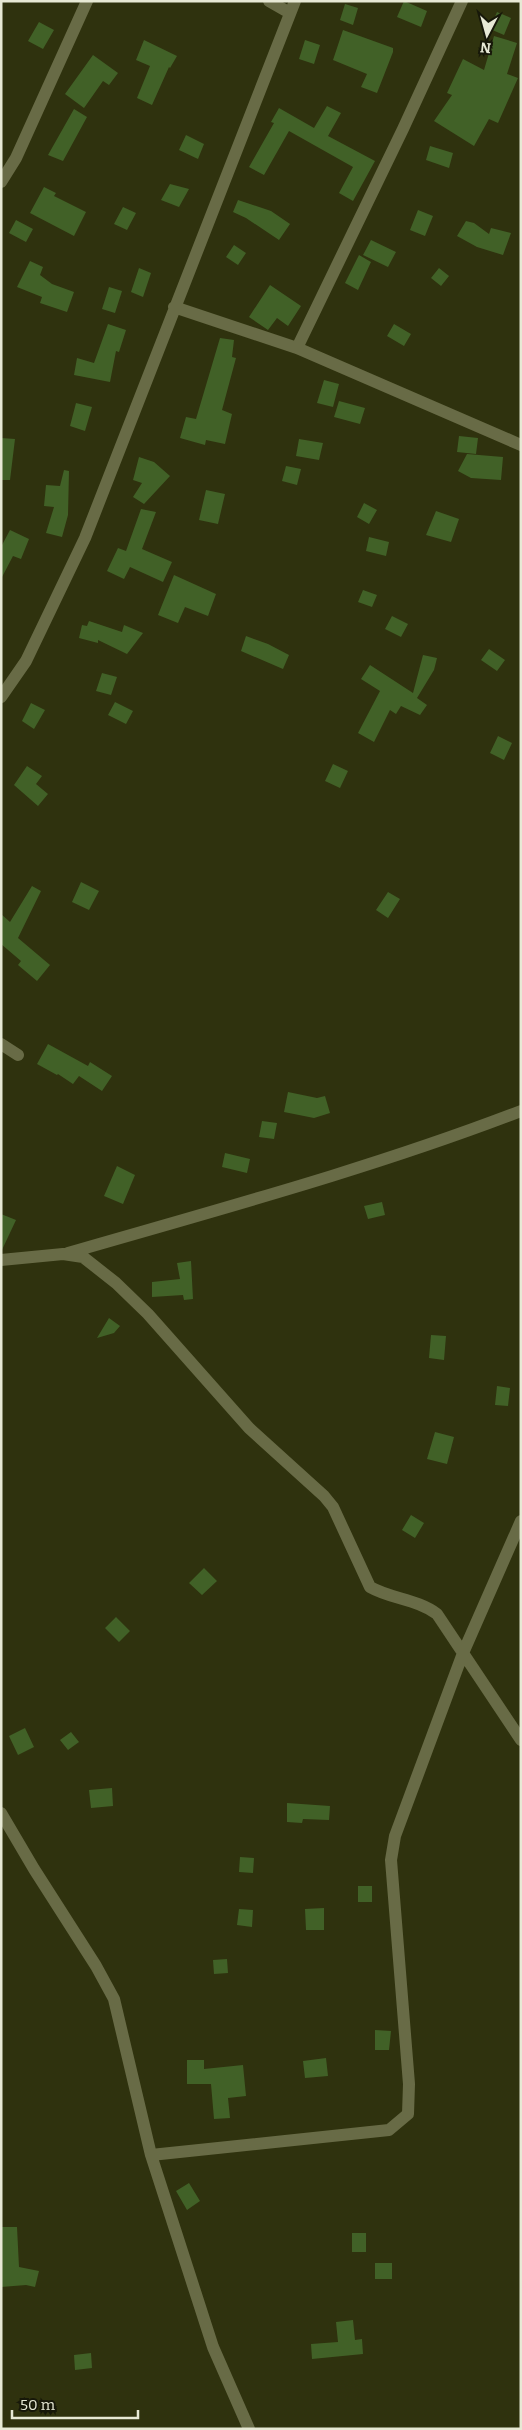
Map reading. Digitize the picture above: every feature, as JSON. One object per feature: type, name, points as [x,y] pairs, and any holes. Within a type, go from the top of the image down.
[{"type":"street","points":[[1,182],[16,158],[87,1]]},
{"type":"street","points":[[1,697],[26,661],[85,538],[292,7],[269,1]]},
{"type":"street","points":[[297,348],[403,129],[462,1]]},
{"type":"street","points":[[174,307],[297,348],[521,445]]},
{"type":"street","points":[[1,1044],[18,1055]]},
{"type":"street","points":[[1,1260],[63,1254],[286,1189],[474,1129],[521,1111]]},
{"type":"street","points":[[63,1254],[83,1257],[116,1283],[148,1314],[249,1428],[324,1496],[333,1507],[370,1587],[381,1593],[426,1605],[437,1614],[521,1740]]},
{"type":"street","points":[[151,2155],[388,2130],[408,2114],[409,2084],[390,1860],[395,1836],[463,1653],[521,1521]]},
{"type":"street","points":[[1,1813],[34,1869],[96,1966],[114,1999],[151,2155],[213,2347],[249,2429]]},
{"type":"building","points":[[404,1],[427,11],[421,27],[397,17]]},
{"type":"building","points":[[345,4],[358,8],[353,25],[340,20]]},
{"type":"building","points":[[497,12],[511,18],[504,35],[490,29]]},
{"type":"building","points":[[39,22],[54,30],[43,49],[28,41]]},
{"type":"building","points":[[343,30],[393,48],[377,93],[361,87],[367,74],[333,60]]},
{"type":"building","points":[[494,36],[517,43],[507,74],[518,78],[498,123],[489,119],[474,146],[434,121],[452,95],[447,93],[463,59],[484,70]]},
{"type":"building","points":[[144,40],[177,56],[169,67],[152,105],[137,98],[150,66],[136,60]]},
{"type":"building","points":[[305,40],[320,45],[314,64],[299,59]]},
{"type":"building","points":[[93,55],[118,73],[109,85],[103,81],[84,108],[65,94]]},
{"type":"building","points":[[327,106],[341,113],[328,136],[375,161],[353,201],[339,193],[353,167],[289,131],[264,175],[249,167],[274,123],[271,122],[279,108],[314,128]]},
{"type":"building","points":[[74,109],[87,117],[63,161],[48,155]]},
{"type":"building","points":[[186,135],[204,144],[198,159],[179,150]]},
{"type":"building","points":[[430,146],[453,153],[449,168],[426,160]]},
{"type":"building","points":[[170,184],[189,189],[179,207],[161,200]]},
{"type":"building","points":[[44,187],[56,193],[54,196],[86,212],[74,236],[30,213]]},
{"type":"building","points":[[238,200],[271,211],[290,224],[279,240],[246,218],[233,212]]},
{"type":"building","points":[[123,207],[136,213],[127,230],[114,224]]},
{"type":"building","points":[[418,210],[433,216],[425,236],[410,230]]},
{"type":"building","points":[[16,220],[33,229],[26,242],[9,233]]},
{"type":"building","points":[[466,221],[474,223],[489,234],[491,228],[511,233],[503,255],[477,247],[457,236]]},
{"type":"building","points":[[371,240],[396,252],[388,267],[363,255]]},
{"type":"building","points":[[234,245],[246,253],[238,265],[226,257]]},
{"type":"building","points":[[359,255],[371,262],[358,290],[345,283]]},
{"type":"building","points":[[30,261],[43,267],[40,275],[52,284],[74,292],[67,312],[40,303],[42,297],[17,287]]},
{"type":"building","points":[[139,268],[151,273],[143,297],[131,292]]},
{"type":"building","points":[[439,268],[449,276],[441,286],[431,278]]},
{"type":"building","points":[[270,285],[301,306],[288,326],[277,318],[268,330],[249,317]]},
{"type":"building","points":[[109,287],[122,291],[115,313],[102,309]]},
{"type":"building","points":[[108,324],[126,330],[119,352],[116,351],[110,382],[74,375],[77,358],[94,363]]},
{"type":"building","points":[[394,324],[411,334],[404,346],[387,336]]},
{"type":"building","points":[[220,338],[234,340],[232,357],[236,358],[222,410],[232,414],[225,444],[206,440],[205,445],[180,438],[186,417],[196,419]]},
{"type":"building","points":[[324,380],[339,384],[333,407],[317,403]]},
{"type":"building","points":[[339,401],[365,408],[360,424],[334,417]]},
{"type":"building","points":[[76,403],[92,407],[85,431],[70,426]]},
{"type":"building","points":[[459,436],[478,438],[476,454],[457,452]]},
{"type":"building","points":[[1,438],[15,439],[10,480],[1,480]]},
{"type":"building","points":[[299,439],[323,443],[319,460],[296,456]]},
{"type":"building","points":[[467,454],[503,457],[501,480],[471,478],[458,471]]},
{"type":"building","points":[[139,457],[154,462],[170,476],[144,504],[133,497],[142,483],[133,480]]},
{"type":"building","points":[[286,466],[301,469],[297,485],[282,481]]},
{"type":"building","points":[[64,470],[69,471],[68,515],[62,537],[46,533],[54,507],[44,506],[46,485],[60,486]]},
{"type":"building","points":[[206,490],[225,494],[218,524],[199,520]]},
{"type":"building","points":[[364,503],[377,510],[369,524],[357,517]]},
{"type":"building","points":[[141,509],[156,512],[142,549],[172,562],[163,582],[130,567],[124,579],[107,571],[118,548],[126,551]]},
{"type":"building","points":[[436,511],[459,519],[451,542],[426,535]]},
{"type":"building","points":[[10,530],[29,539],[21,559],[13,556],[1,579],[1,547]]},
{"type":"building","points":[[369,537],[389,542],[386,556],[366,551]]},
{"type":"building","points":[[174,575],[216,594],[208,616],[185,607],[178,623],[158,615]]},
{"type":"building","points":[[363,590],[377,595],[372,607],[358,602]]},
{"type":"building","points":[[392,616],[408,624],[401,637],[385,629]]},
{"type":"building","points":[[89,621],[122,632],[124,625],[143,633],[127,654],[98,640],[98,643],[79,638],[82,625],[87,626]]},
{"type":"building","points":[[246,636],[268,644],[289,655],[283,669],[241,651]]},
{"type":"building","points":[[489,649],[505,660],[497,671],[481,660]]},
{"type":"building","points":[[423,655],[437,658],[434,670],[417,698],[427,705],[420,715],[401,706],[396,714],[390,710],[374,742],[358,733],[380,691],[361,679],[370,665],[413,693]]},
{"type":"building","points":[[102,673],[117,677],[111,695],[96,691]]},
{"type":"building","points":[[115,702],[133,711],[126,724],[108,715]]},
{"type":"building","points":[[31,703],[45,710],[34,729],[22,721]]},
{"type":"building","points":[[498,736],[512,743],[504,760],[490,753]]},
{"type":"building","points":[[333,764],[348,771],[340,788],[325,781]]},
{"type":"building","points":[[27,766],[42,776],[36,784],[48,794],[38,806],[14,785]]},
{"type":"building","points":[[81,882],[99,891],[89,910],[72,902]]},
{"type":"building","points":[[32,886],[41,891],[18,938],[50,965],[37,981],[18,965],[21,961],[1,944],[1,914],[10,922]]},
{"type":"building","points":[[388,892],[400,899],[388,918],[376,910]]},
{"type":"building","points":[[48,1044],[88,1066],[90,1062],[112,1076],[102,1091],[79,1076],[73,1084],[37,1064]]},
{"type":"building","points":[[288,1092],[317,1098],[325,1096],[330,1113],[314,1118],[284,1112]]},
{"type":"building","points":[[262,1121],[277,1123],[274,1139],[259,1137]]},
{"type":"building","points":[[225,1153],[250,1159],[247,1173],[222,1167]]},
{"type":"building","points":[[117,1166],[135,1175],[123,1204],[104,1196]]},
{"type":"building","points":[[382,1202],[385,1215],[368,1219],[364,1206]]},
{"type":"building","points":[[1,1214],[16,1220],[1,1252]]},
{"type":"building","points":[[191,1261],[193,1299],[184,1300],[183,1295],[152,1297],[152,1282],[180,1279],[177,1263]]},
{"type":"building","points":[[109,1318],[120,1326],[114,1333],[97,1338]]},
{"type":"building","points":[[431,1335],[446,1336],[444,1360],[429,1358]]},
{"type":"building","points":[[497,1386],[510,1388],[508,1406],[495,1405]]},
{"type":"building","points":[[435,1432],[454,1437],[447,1464],[427,1459]]},
{"type":"building","points":[[411,1515],[424,1523],[415,1538],[402,1530]]},
{"type":"building","points":[[204,1568],[217,1581],[202,1595],[189,1583]]},
{"type":"building","points":[[116,1617],[130,1631],[119,1642],[105,1628]]},
{"type":"building","points":[[25,1728],[34,1747],[18,1755],[9,1736]]},
{"type":"building","points":[[71,1732],[79,1742],[68,1750],[60,1740]]},
{"type":"building","points":[[112,1788],[113,1806],[91,1808],[89,1790]]},
{"type":"building","points":[[287,1803],[330,1806],[329,1820],[303,1819],[302,1823],[287,1822]]},
{"type":"building","points":[[240,1857],[254,1858],[253,1873],[239,1872]]},
{"type":"building","points":[[358,1886],[372,1886],[372,1902],[358,1902]]},
{"type":"building","points":[[324,1908],[324,1930],[306,1930],[305,1909]]},
{"type":"building","points":[[239,1909],[253,1910],[252,1927],[237,1925]]},
{"type":"building","points":[[227,1959],[228,1973],[214,1974],[213,1960]]},
{"type":"building","points":[[375,2030],[391,2031],[389,2050],[375,2050]]},
{"type":"building","points":[[326,2058],[328,2076],[305,2078],[303,2061]]},
{"type":"building","points":[[187,2060],[204,2060],[204,2069],[243,2065],[246,2096],[228,2098],[230,2118],[214,2119],[211,2084],[187,2084]]},
{"type":"building","points":[[189,2183],[200,2201],[187,2210],[176,2191]]},
{"type":"building","points":[[1,2227],[17,2227],[19,2267],[39,2271],[35,2287],[26,2285],[1,2287]]},
{"type":"building","points":[[352,2233],[366,2233],[366,2252],[352,2252]]},
{"type":"building","points":[[375,2263],[392,2263],[392,2279],[375,2279]]},
{"type":"building","points":[[353,2320],[355,2340],[362,2339],[363,2354],[312,2359],[311,2344],[338,2342],[336,2322]]},
{"type":"building","points":[[91,2353],[92,2368],[75,2370],[74,2355]]}]
